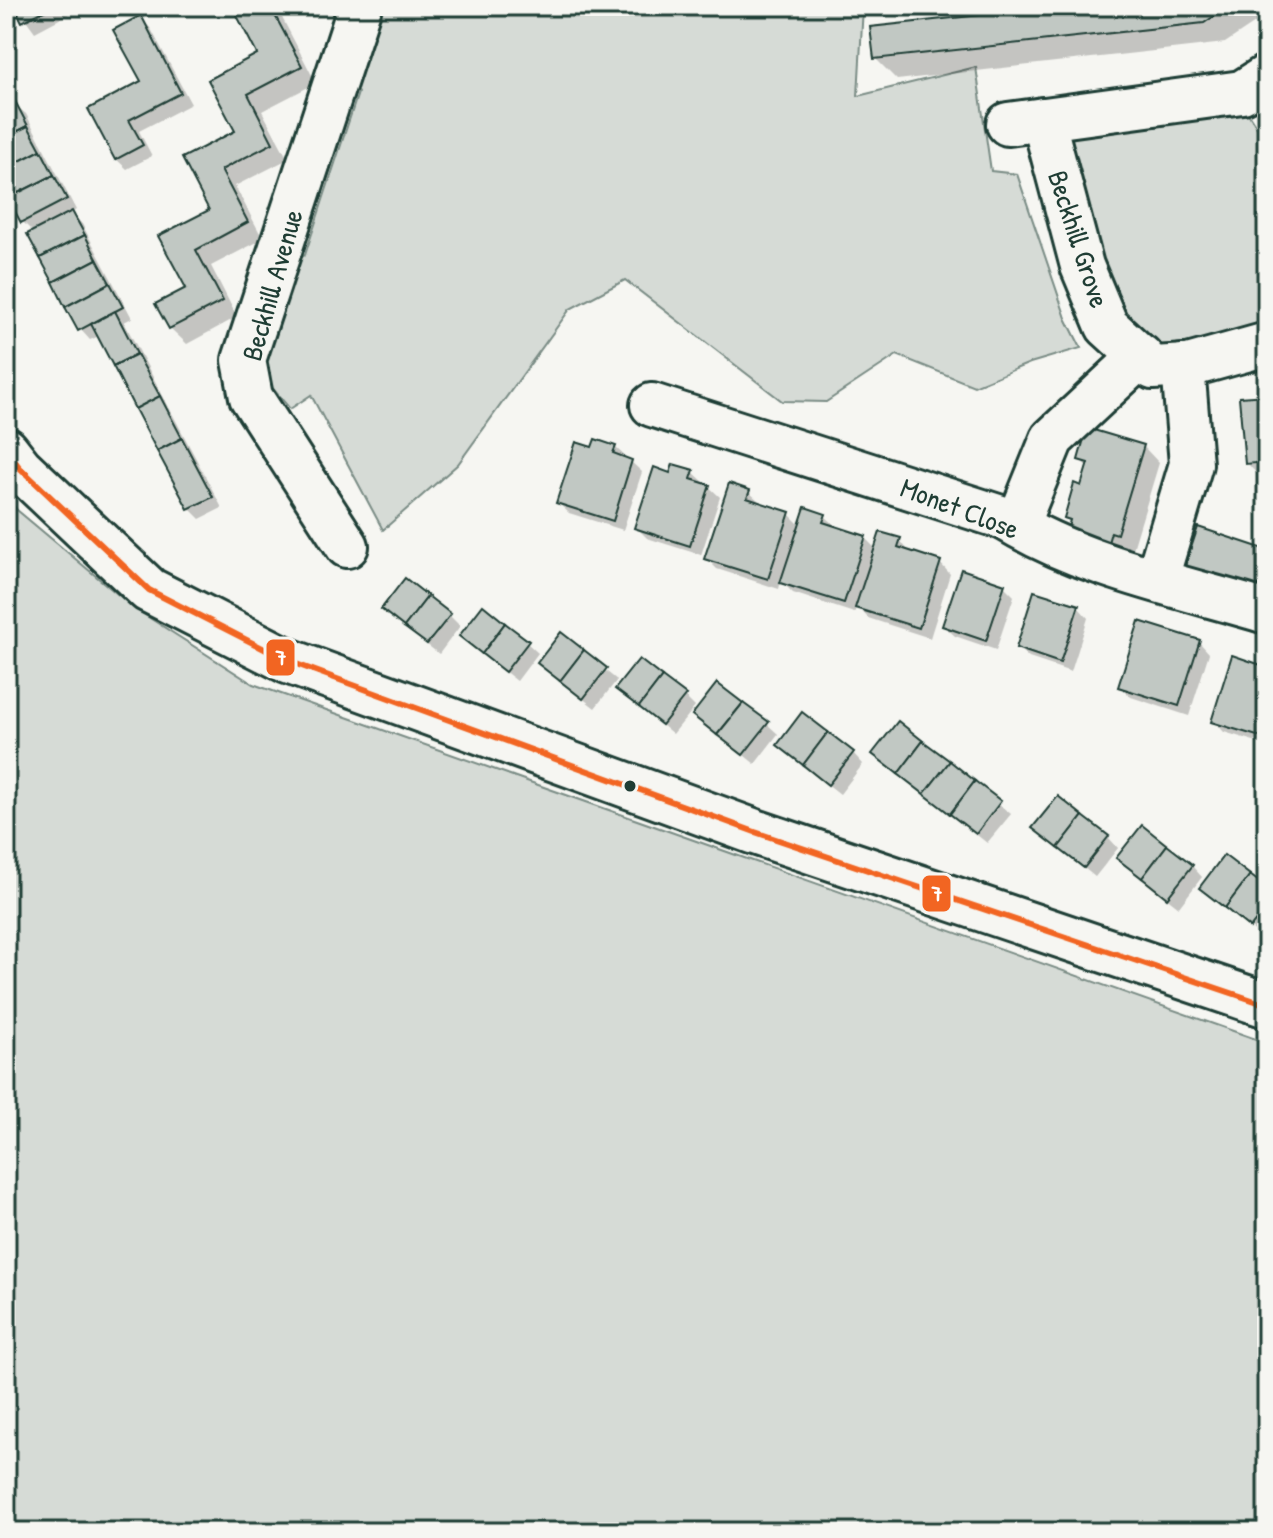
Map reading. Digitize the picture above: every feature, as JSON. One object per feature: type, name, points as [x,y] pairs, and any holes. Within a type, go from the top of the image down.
[{"type":"main road","points":[[6,450],[20,468],[149,590],[288,661],[740,827],[1267,1005]]},
{"type":"street","name":"Beckhill Avenue","points":[[347,546],[251,397],[244,360],[360,6]]},
{"type":"street","name":"Beckhill Grove","points":[[1267,76],[1242,92],[1026,121],[1107,326],[1153,368],[1183,366],[1267,344]]},
{"type":"street","points":[[1004,518],[1015,518],[1022,513],[1052,439],[1141,356]]},
{"type":"street","points":[[1157,578],[1191,464],[1183,366]]},
{"type":"street","name":"Monet Close","points":[[652,405],[1004,518],[1043,543],[1267,612]]},
{"type":"shaded area","points":[[360,6],[863,6],[858,96],[976,67],[991,171],[1017,174],[1066,318],[1081,348],[1030,363],[974,386],[897,355],[826,402],[782,401],[625,280],[570,309],[458,464],[383,530],[311,395],[290,409],[263,377],[263,351],[290,266],[305,255],[358,93],[341,66]]},
{"type":"shaded area","points":[[1240,101],[1267,143],[1267,334],[1155,363],[1111,319],[1053,127]]},
{"type":"shaded area","points":[[6,495],[17,510],[134,608],[253,684],[1267,1043],[1267,1532],[6,1532]]},
{"type":"building","points":[[14,6],[54,6],[22,22]]},
{"type":"building","points":[[232,6],[270,6],[302,66],[248,94],[273,143],[221,170],[248,222],[196,250],[223,301],[169,329],[155,304],[186,288],[158,236],[209,210],[182,158],[235,131],[208,80],[257,54]]},
{"type":"building","points":[[1064,6],[1229,6],[1204,23],[874,59],[870,27]]},
{"type":"building","points":[[141,15],[181,93],[129,120],[143,145],[115,160],[88,109],[141,81],[113,30]]},
{"type":"building","points":[[15,101],[28,126],[6,137],[6,106]]},
{"type":"building","points":[[28,126],[41,150],[6,168],[6,137]]},
{"type":"building","points":[[41,150],[54,175],[8,198],[6,168]]},
{"type":"building","points":[[54,175],[67,199],[21,223],[8,198]]},
{"type":"building","points":[[72,211],[85,235],[40,258],[27,234]]},
{"type":"building","points":[[85,235],[97,259],[53,282],[40,258]]},
{"type":"building","points":[[97,259],[110,283],[65,307],[53,282]]},
{"type":"building","points":[[110,283],[123,307],[78,331],[65,307]]},
{"type":"building","points":[[115,311],[137,354],[113,366],[91,324]]},
{"type":"building","points":[[137,354],[160,396],[135,409],[113,366]]},
{"type":"building","points":[[1267,395],[1267,462],[1245,464],[1239,397]]},
{"type":"building","points":[[160,396],[182,438],[157,451],[135,409]]},
{"type":"building","points":[[1087,428],[1144,445],[1117,534],[1111,532],[1104,557],[1063,546],[1070,520],[1064,518],[1074,483],[1081,486],[1088,463],[1078,460]]},
{"type":"building","points":[[182,438],[213,497],[188,509],[157,451]]},
{"type":"building","points":[[595,439],[616,446],[613,453],[632,460],[613,521],[556,503],[576,442],[592,447]]},
{"type":"building","points":[[673,464],[694,470],[691,479],[710,485],[690,546],[634,528],[654,467],[670,473]]},
{"type":"building","points":[[729,483],[750,490],[747,498],[790,512],[768,579],[704,559]]},
{"type":"building","points":[[805,507],[826,514],[823,522],[866,536],[844,603],[780,583]]},
{"type":"building","points":[[1198,527],[1267,550],[1267,603],[1182,575]]},
{"type":"building","points":[[880,532],[901,538],[898,547],[941,561],[919,628],[855,608]]},
{"type":"building","points":[[961,569],[1005,584],[986,641],[942,626]]},
{"type":"building","points":[[405,578],[428,596],[404,627],[381,609]]},
{"type":"building","points":[[1034,591],[1079,605],[1060,663],[1016,648]]},
{"type":"building","points":[[428,596],[451,614],[427,644],[404,627]]},
{"type":"building","points":[[483,605],[505,623],[482,654],[459,636]]},
{"type":"building","points":[[1139,621],[1200,640],[1179,706],[1118,687]]},
{"type":"building","points":[[505,623],[529,641],[505,672],[482,654]]},
{"type":"building","points":[[561,632],[584,650],[560,681],[537,663]]},
{"type":"building","points":[[584,650],[607,668],[583,699],[560,681]]},
{"type":"building","points":[[1232,655],[1267,667],[1267,739],[1211,722]]},
{"type":"building","points":[[639,659],[662,677],[639,707],[615,689]]},
{"type":"building","points":[[662,677],[686,695],[662,725],[639,707]]},
{"type":"building","points":[[717,683],[743,703],[717,735],[692,715]]},
{"type":"building","points":[[743,703],[769,722],[743,755],[717,735]]},
{"type":"building","points":[[802,712],[828,732],[803,765],[777,745]]},
{"type":"building","points":[[898,721],[923,741],[898,774],[872,754]]},
{"type":"building","points":[[828,732],[854,752],[828,785],[803,765]]},
{"type":"building","points":[[923,741],[950,761],[924,794],[898,774]]},
{"type":"building","points":[[950,761],[975,781],[950,814],[924,794]]},
{"type":"building","points":[[975,781],[1001,801],[976,834],[950,814]]},
{"type":"building","points":[[1058,796],[1083,816],[1058,848],[1032,828]]},
{"type":"building","points":[[1083,816],[1109,836],[1084,868],[1058,848]]},
{"type":"building","points":[[1142,825],[1167,845],[1142,878],[1116,858]]},
{"type":"building","points":[[1167,845],[1193,865],[1167,898],[1142,878]]},
{"type":"building","points":[[1224,855],[1250,875],[1225,908],[1199,888]]},
{"type":"building","points":[[1250,875],[1267,888],[1267,906],[1250,928],[1225,908]]},
{"type":"transit line","name":"7","points":[[6,450],[20,468],[149,590],[288,661],[755,832],[1267,1005]]}]
